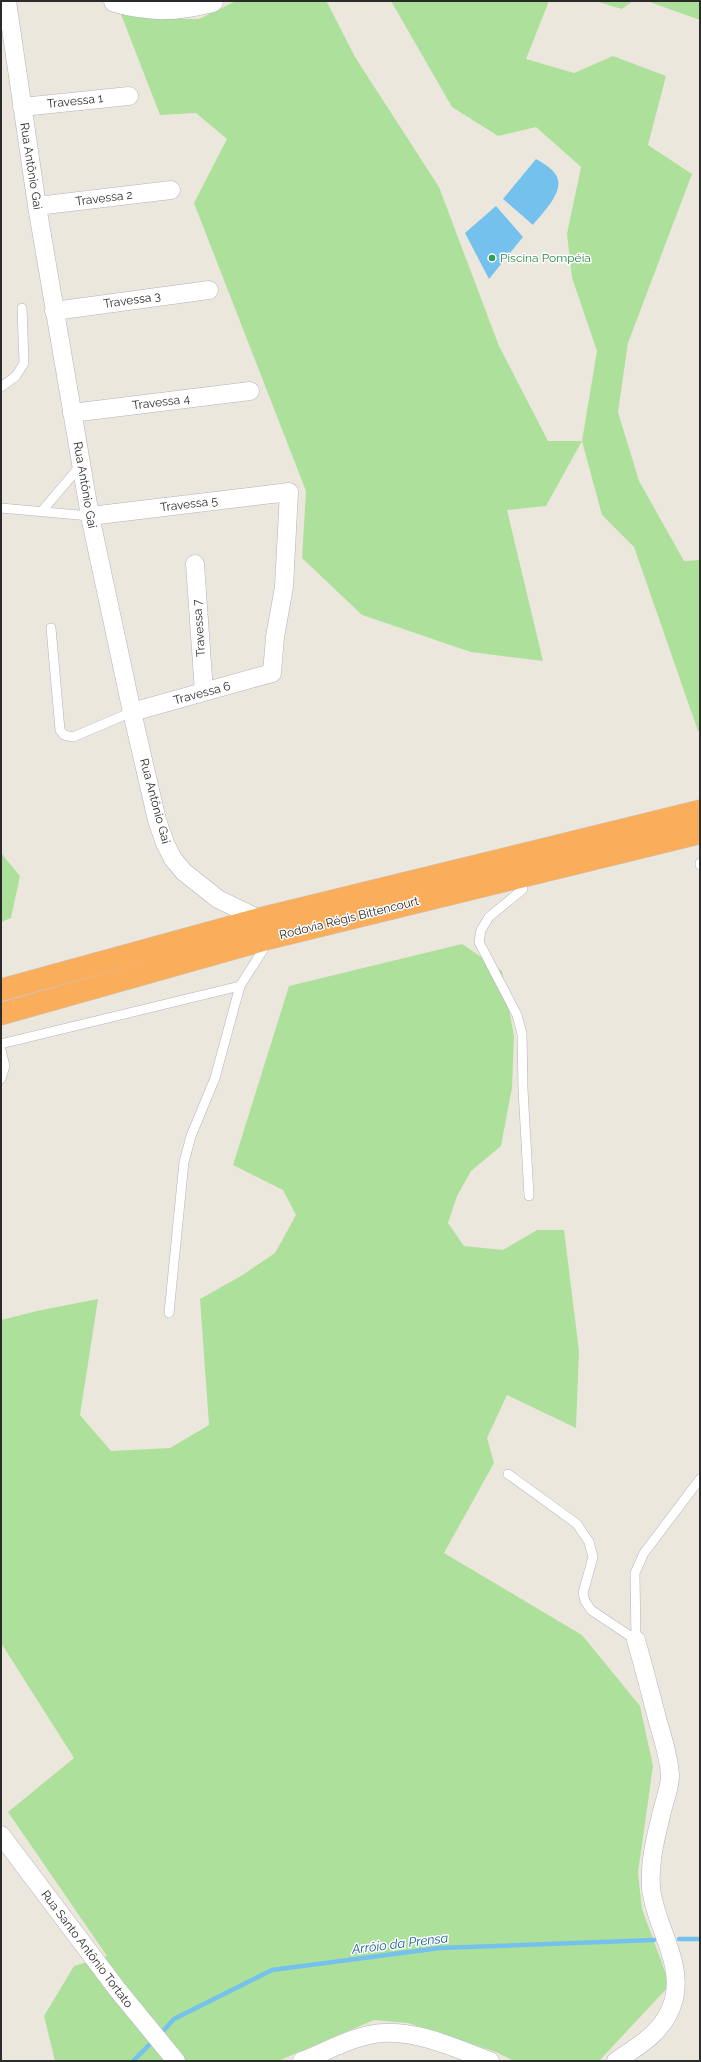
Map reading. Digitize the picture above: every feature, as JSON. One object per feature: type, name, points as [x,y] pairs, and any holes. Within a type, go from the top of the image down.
[{"type":"highway","name":"Rodovia Régis Bittencourt","points":[[1,990],[259,919],[700,811]]},
{"type":"highway","name":"Rodovia Régis Bittencourt","points":[[1,1014],[270,938],[700,833]]},
{"type":"main road","points":[[115,1],[139,6],[167,9],[212,1]]},
{"type":"street","name":"Rua Antônio Gai","points":[[7,1],[37,206],[90,516],[157,820],[165,843],[173,859],[184,872],[218,899],[259,919]]},
{"type":"street","name":"Travessa 1","points":[[22,107],[128,96]]},
{"type":"street","name":"Travessa 2","points":[[37,206],[171,190]]},
{"type":"street","name":"Travessa 3","points":[[54,311],[209,290]]},
{"type":"street","name":"Travessa 4","points":[[72,413],[250,391]]},
{"type":"street","name":"Travessa 5","points":[[90,516],[289,492],[284,587],[275,637],[272,674]]},
{"type":"street","name":"Travessa 7","points":[[195,564],[204,692]]},
{"type":"street","name":"Travessa 6","points":[[132,712],[272,674]]},
{"type":"street","points":[[616,2061],[648,2041],[658,2030],[668,2017],[676,1985],[675,1971],[656,1909],[650,1868],[652,1852],[670,1776],[667,1755],[636,1640]]},
{"type":"street","name":"Rua Santo Antônio Tortato","points":[[1,1835],[117,1989],[176,2061]]},
{"type":"street","points":[[302,2061],[366,2036],[383,2033],[399,2033],[422,2038],[490,2061]]},
{"type":"lane","points":[[1,387],[16,376],[24,362],[22,308]]},
{"type":"lane","points":[[42,511],[81,465]]},
{"type":"lane","points":[[1,508],[90,516]]},
{"type":"lane","points":[[52,628],[60,730],[64,735],[73,737],[132,712]]},
{"type":"lane","points":[[523,889],[490,917],[481,930],[479,942],[517,1014],[522,1034],[523,1089],[529,1196]]},
{"type":"lane","points":[[169,1313],[184,1162],[191,1136],[215,1078],[240,986],[270,938]]},
{"type":"lane","points":[[1,1044],[240,986]]},
{"type":"lane","points":[[1,1050],[5,1066],[1,1079]]},
{"type":"lane","points":[[508,1474],[577,1524],[589,1542],[594,1557],[582,1593],[585,1601],[591,1610],[636,1640]]},
{"type":"lane","points":[[636,1640],[635,1574],[644,1553],[700,1479]]},
{"type":"green space","points":[[236,1],[326,1],[355,57],[439,187],[499,346],[548,441],[582,441],[546,506],[507,510],[543,661],[471,652],[362,615],[302,558],[306,491],[194,203],[227,139],[196,113],[160,115],[119,9],[158,19],[199,19]]},
{"type":"green space","points":[[391,1],[549,1],[526,59],[574,73],[613,56],[666,76],[648,145],[692,174],[628,343],[618,412],[639,481],[684,561],[700,560],[700,731],[698,731],[634,547],[602,515],[582,441],[597,351],[572,278],[567,234],[581,167],[536,127],[498,136],[452,107]]},
{"type":"green space","points":[[595,1],[633,1],[622,9]]},
{"type":"green space","points":[[647,1],[700,1],[700,20]]},
{"type":"green space","points":[[1,853],[20,876],[11,918],[1,922]]},
{"type":"green space","points":[[462,944],[502,971],[514,1036],[512,1088],[501,1146],[471,1171],[457,1196],[448,1223],[464,1246],[503,1250],[537,1230],[564,1230],[579,1351],[576,1428],[507,1395],[487,1438],[494,1463],[444,1553],[582,1635],[640,1706],[653,1766],[638,1873],[642,1909],[670,1985],[599,2061],[514,2061],[496,2052],[408,2023],[374,2020],[278,2061],[55,2061],[44,2016],[74,1966],[107,1956],[8,1812],[74,1758],[1,1643],[1,1320],[98,1299],[80,1415],[111,1451],[170,1448],[209,1425],[200,1299],[241,1276],[275,1253],[296,1215],[283,1190],[233,1165],[289,986]]},
{"type":"water","name":"Piscina Pompéia","points":[[536,159],[552,170],[556,175],[558,188],[552,202],[533,225],[503,199]]},
{"type":"water","name":"Piscina Pompéia","points":[[496,206],[523,237],[489,279],[465,233]]},
{"type":"waterway","name":"Arrôio da Prensa","points":[[679,1939],[700,1939]]},
{"type":"waterway","name":"Arrôio da Prensa","points":[[164,2030],[174,2019],[272,1970],[440,1948],[654,1940]]},
{"type":"waterway","name":"Arrôio da Prensa","points":[[133,2061],[150,2044]]},
{"type":"place","name":"Piscina Pompéia","points":[[492,258]]}]
